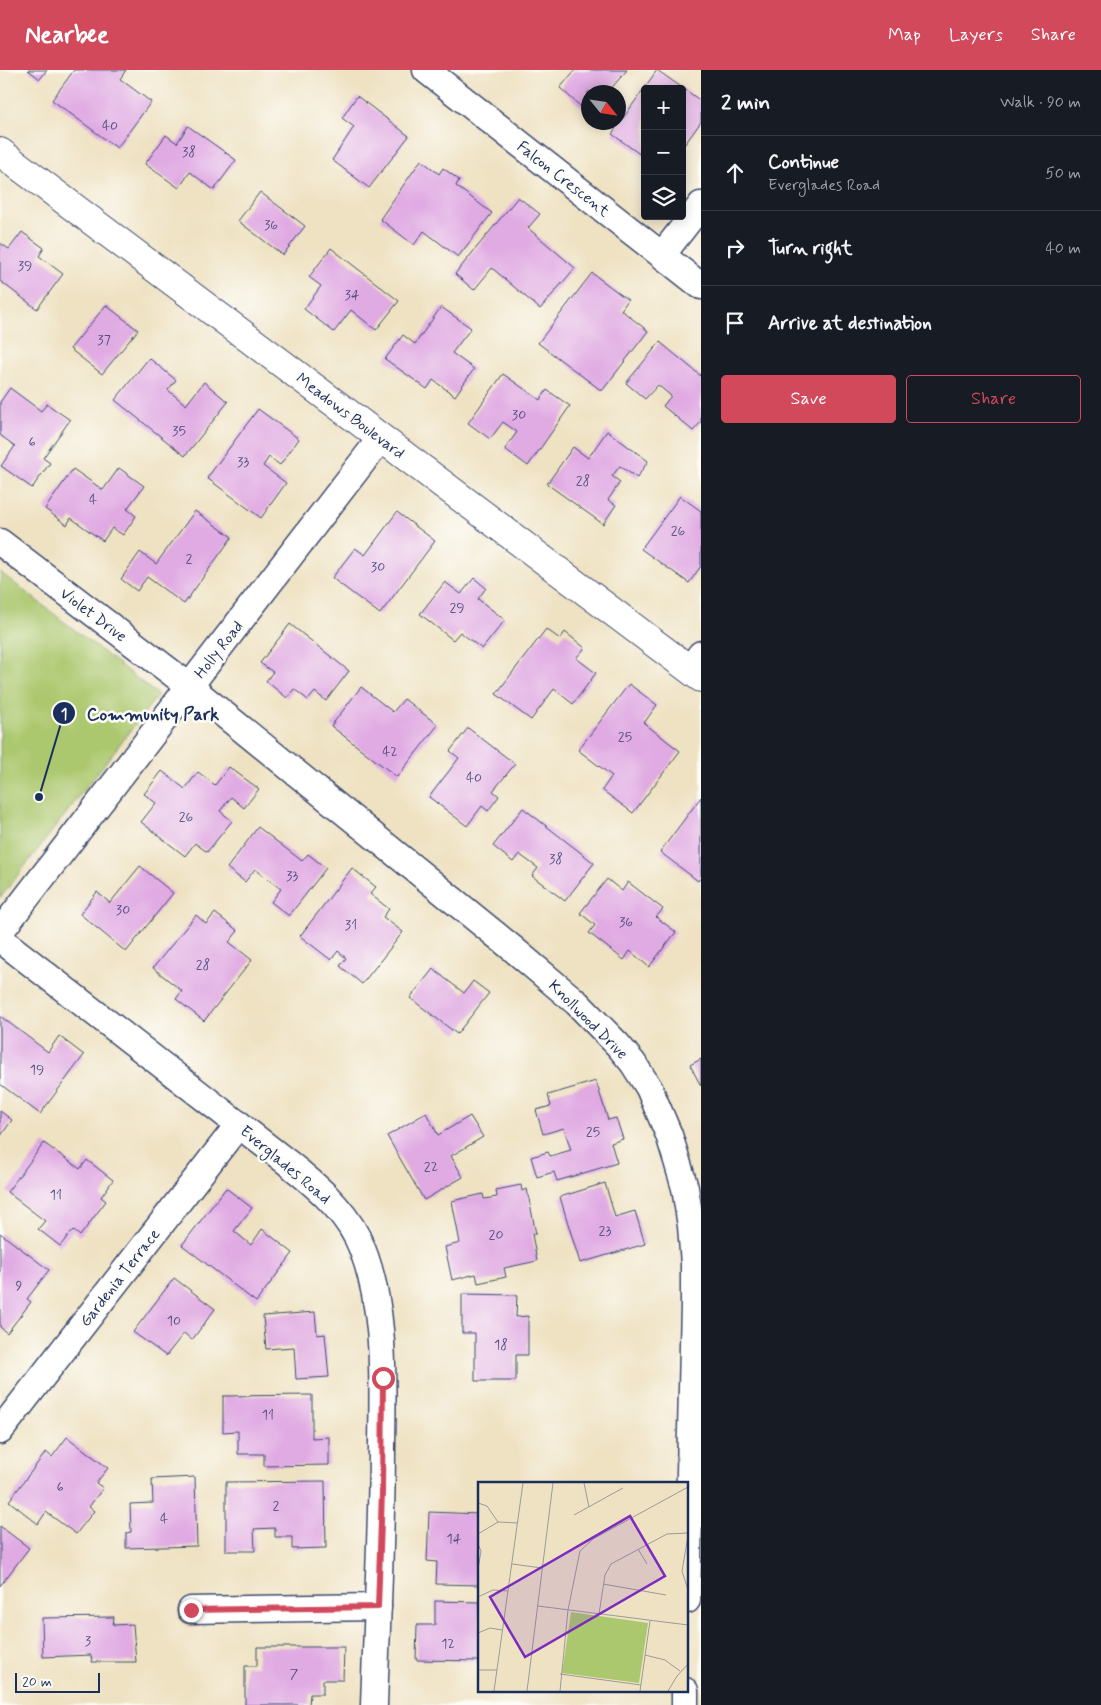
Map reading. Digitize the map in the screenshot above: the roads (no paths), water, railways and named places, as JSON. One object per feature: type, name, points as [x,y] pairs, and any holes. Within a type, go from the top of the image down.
[{"type":"street","name":"Falcon Crescent","points":[[426,70],[701,286]]},
{"type":"street","name":"Meadows Boulevard","points":[[0,152],[381,438],[697,667]]},
{"type":"street","points":[[662,255],[701,205]]},
{"type":"street","name":"Holly Road","points":[[0,932],[381,438]]},
{"type":"street","name":"Violet Drive","points":[[0,542],[189,686]]},
{"type":"street","name":"Knollwood Drive","points":[[189,686],[577,1003],[618,1045],[633,1063],[649,1088],[669,1135],[685,1188],[692,1245],[694,1314],[688,1559]]},
{"type":"street","name":"Everglades Road","points":[[0,939],[288,1162],[331,1201],[351,1227],[368,1266],[379,1324],[383,1378],[382,1492],[374,1705]]},
{"type":"street","name":"Gardenia Terrace","points":[[0,1430],[239,1124]]},
{"type":"street","points":[[191,1610],[378,1607]]},
{"type":"street","points":[[685,1692],[685,1705]]},
{"type":"place","name":"Community Park","points":[[39,797]]}]
